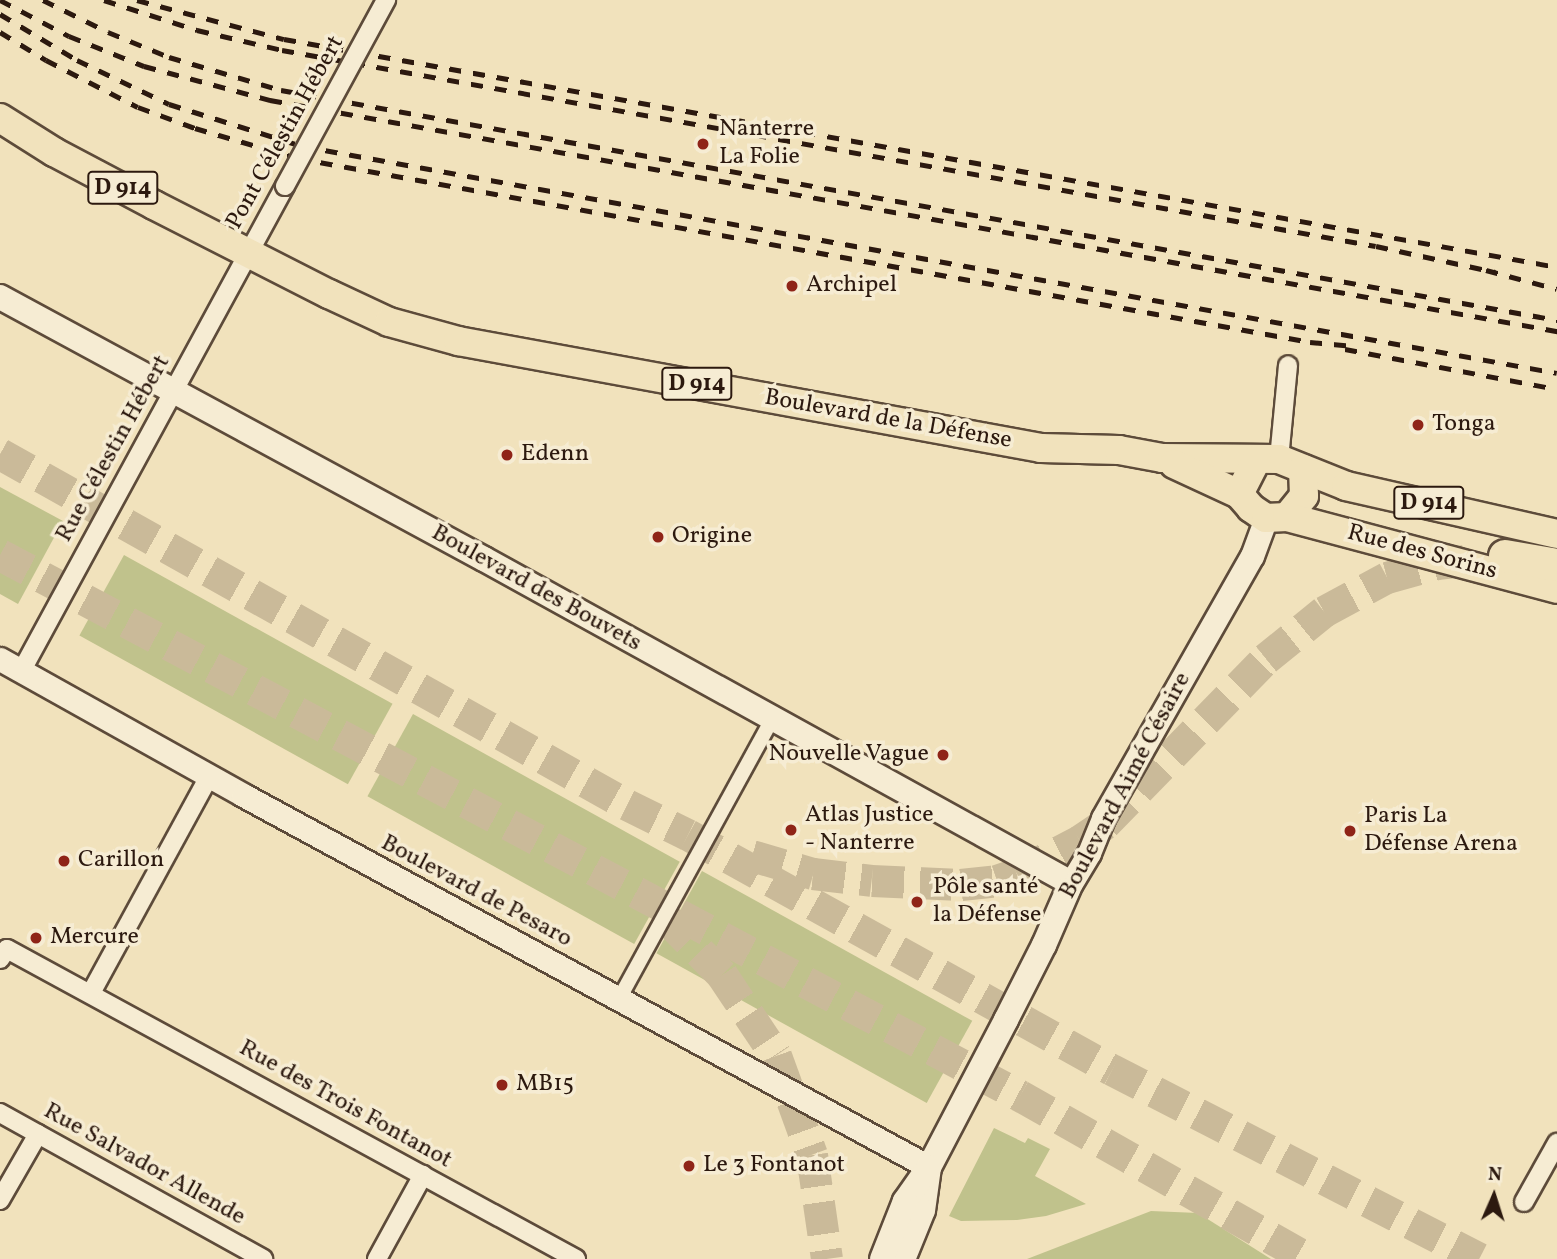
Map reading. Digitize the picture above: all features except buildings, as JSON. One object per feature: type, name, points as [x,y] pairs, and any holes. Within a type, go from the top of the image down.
[{"type":"highway","points":[[1505,556],[1557,565]]},
{"type":"main road","name":"Boulevard de la Défense","points":[[0,118],[54,152],[365,312],[458,341],[1041,448],[1119,450],[1162,458],[1280,462],[1346,486],[1557,534]]},
{"type":"main road","name":"Boulevard des Bouvets","points":[[0,297],[484,559],[1070,883]]},
{"type":"main road","name":"Boulevard de la Défense","points":[[1162,458],[1239,494],[1251,508],[1277,517]]},
{"type":"main road","points":[[1239,494],[1280,462],[1306,489],[1304,496],[1277,517]]},
{"type":"main road","name":"Rue des Sorins","points":[[1277,517],[1557,589]]},
{"type":"main road","name":"Boulevard Aimé Césaire","points":[[882,1259],[898,1215],[929,1167],[1044,945],[1070,883]]},
{"type":"street","name":"Pont Célestin Hébert","points":[[248,252],[386,0]]},
{"type":"street","name":"Rue Célestin Hébert","points":[[22,670],[248,252]]},
{"type":"street","points":[[1280,462],[1289,365]]},
{"type":"street","name":"Boulevard Aimé Césaire","points":[[1070,883],[1089,853],[1110,806],[1252,556],[1277,517]]},
{"type":"street","name":"Boulevard de Pesaro","points":[[0,659],[209,777],[929,1167]]},
{"type":"street","points":[[619,999],[772,720]]},
{"type":"street","points":[[91,993],[209,777]]},
{"type":"street","name":"Rue des Trois Fontanot","points":[[3,954],[91,993],[576,1259]]},
{"type":"street","name":"Rue Salvador Allende","points":[[0,1113],[263,1259]]},
{"type":"street","points":[[0,1200],[37,1134]]},
{"type":"street","points":[[1524,1202],[1557,1143]]},
{"type":"street","name":"Boulevard Aimé Césaire","points":[[903,1259],[923,1210],[929,1167]]},
{"type":"street","points":[[377,1259],[423,1175]]},
{"type":"street","points":[[872,1259],[898,1215]]},
{"type":"green space","points":[[0,487],[63,521],[18,604],[0,594]]},
{"type":"green space","points":[[124,555],[393,704],[348,784],[79,635]]},
{"type":"green space","points":[[413,714],[680,862],[634,944],[367,796]]},
{"type":"green space","points":[[702,871],[972,1021],[927,1103],[656,953]]},
{"type":"green space","points":[[994,1128],[1025,1143],[1028,1138],[1050,1149],[1035,1176],[1086,1204],[1046,1216],[1017,1220],[961,1221],[949,1216]]},
{"type":"green space","points":[[1151,1211],[1198,1213],[1271,1259],[1027,1259]]},
{"type":"tunnel","points":[[0,454],[627,805],[688,835],[1112,1070],[1479,1259]]},
{"type":"tunnel","points":[[0,555],[1020,1096],[1308,1259]]},
{"type":"tunnel","points":[[752,856],[813,874],[872,881],[961,885],[997,881],[1017,874],[1080,841],[1105,824],[1266,659],[1324,612],[1387,578],[1437,564],[1464,561]]},
{"type":"tunnel","points":[[666,918],[722,975],[776,1056],[812,1155],[827,1259]]},
{"type":"railway","points":[[0,0],[69,36],[144,66],[270,100],[1557,331]]},
{"type":"railway","points":[[43,0],[108,32],[169,57],[281,90],[1557,320]]},
{"type":"railway","points":[[104,0],[197,30],[282,50],[1376,246],[1495,272]]},
{"type":"railway","points":[[137,0],[284,39],[1557,267]]},
{"type":"railway","points":[[0,14],[77,60],[169,104],[302,146],[1557,373]]},
{"type":"railway","points":[[0,32],[46,60],[138,107],[195,128],[297,158],[1310,342],[1354,346]]},
{"type":"railway","points":[[1486,270],[1557,289]]},
{"type":"railway","points":[[1345,349],[1557,389]]},
{"type":"place","name":"Nanterre La Folie","points":[[703,144]]},
{"type":"place","name":"Archipel","points":[[792,286]]},
{"type":"place","name":"Tonga","points":[[1418,425]]},
{"type":"place","name":"Edenn","points":[[507,455]]},
{"type":"place","name":"Origine","points":[[658,537]]},
{"type":"place","name":"Nouvelle Vague","points":[[943,755]]},
{"type":"place","name":"Atlas Justice - Nanterre","points":[[791,830]]},
{"type":"place","name":"Paris La Défense Arena","points":[[1350,831]]},
{"type":"place","name":"Carillon","points":[[64,861]]},
{"type":"place","name":"Pôle santé la Défense","points":[[917,902]]},
{"type":"place","name":"Mercure","points":[[36,938]]},
{"type":"place","name":"MB15","points":[[502,1085]]},
{"type":"place","name":"Le 3 Fontanot","points":[[689,1166]]}]
